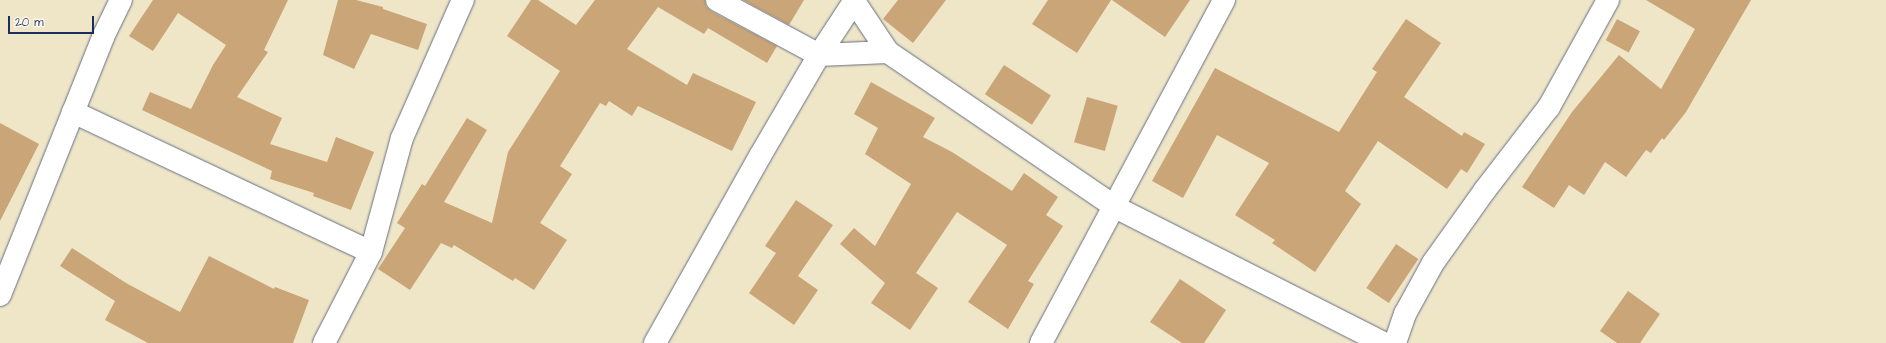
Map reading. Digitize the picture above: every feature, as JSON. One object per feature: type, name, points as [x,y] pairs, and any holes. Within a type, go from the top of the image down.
[{"type":"street","points":[[0,295],[103,37],[121,0]]},
{"type":"street","points":[[324,343],[371,252],[402,138],[463,0]]},
{"type":"street","points":[[716,0],[819,55],[888,52]]},
{"type":"street","points":[[1041,343],[1115,207],[1224,0]]},
{"type":"street","points":[[1395,343],[1405,314],[1433,263],[1549,107],[1608,0]]},
{"type":"street","points":[[655,343],[760,156],[819,55],[854,1],[888,52],[1115,207],[1383,343]]},
{"type":"street","points":[[73,112],[371,252]]},
{"type":"building","points":[[153,0],[288,0],[264,50],[268,52],[237,97],[282,118],[270,144],[327,162],[336,137],[374,152],[351,210],[313,196],[314,193],[270,179],[272,171],[142,110],[150,92],[191,109],[213,65],[226,45],[178,13],[153,51],[129,36]]},
{"type":"building","points":[[338,0],[356,0],[383,7],[383,9],[427,24],[418,50],[371,34],[354,69],[323,55]]},
{"type":"building","points":[[531,0],[538,0],[576,25],[595,0],[705,0],[706,6],[711,11],[777,46],[767,63],[708,28],[704,34],[658,7],[627,49],[687,85],[693,73],[756,102],[732,151],[638,106],[632,116],[609,101],[606,106],[600,103],[560,166],[572,174],[540,223],[567,240],[534,290],[515,278],[513,281],[454,245],[452,248],[441,243],[410,290],[378,269],[405,228],[397,223],[422,184],[425,186],[467,118],[487,130],[444,202],[492,223],[508,152],[560,71],[507,36]]},
{"type":"building","points":[[743,0],[804,0],[789,25]]},
{"type":"building","points":[[898,0],[946,0],[913,43],[883,19]]},
{"type":"building","points":[[1048,0],[1111,0],[1077,53],[1032,24]]},
{"type":"building","points":[[1112,0],[1190,0],[1165,37]]},
{"type":"building","points":[[1646,0],[1751,0],[1686,112],[1664,140],[1662,138],[1651,153],[1646,150],[1626,177],[1605,162],[1584,195],[1569,185],[1554,208],[1522,187],[1572,112],[1619,55],[1661,89],[1695,29]]},
{"type":"building","points":[[1406,19],[1441,43],[1404,97],[1462,136],[1464,132],[1485,144],[1467,173],[1461,169],[1447,189],[1378,141],[1345,191],[1361,204],[1315,272],[1272,243],[1275,240],[1235,215],[1269,163],[1217,135],[1183,198],[1152,181],[1215,68],[1339,132],[1377,72],[1372,69]]},
{"type":"building","points":[[1617,19],[1640,31],[1629,52],[1606,40]]},
{"type":"building","points":[[1004,65],[1051,95],[1032,125],[985,94]]},
{"type":"building","points":[[871,82],[935,118],[923,137],[952,152],[1012,191],[1024,173],[1058,197],[1046,215],[1063,226],[1028,281],[1034,284],[1008,329],[968,302],[1007,245],[957,212],[916,273],[938,288],[910,330],[871,303],[885,283],[840,244],[854,228],[875,246],[911,184],[865,154],[878,128],[854,114]]},
{"type":"building","points":[[1087,97],[1118,106],[1105,151],[1074,142]]},
{"type":"building","points":[[0,123],[39,144],[0,221]]},
{"type":"building","points":[[796,200],[833,225],[798,276],[818,290],[794,325],[749,293],[776,253],[765,246]]},
{"type":"building","points":[[1396,244],[1418,259],[1389,303],[1366,288]]},
{"type":"building","points":[[72,248],[126,283],[180,312],[209,256],[274,289],[275,287],[309,300],[293,343],[148,343],[105,320],[115,301],[60,266]]},
{"type":"building","points":[[1180,279],[1226,310],[1204,343],[1182,343],[1150,322]]},
{"type":"building","points":[[1628,291],[1660,314],[1640,343],[1617,343],[1600,331]]}]
